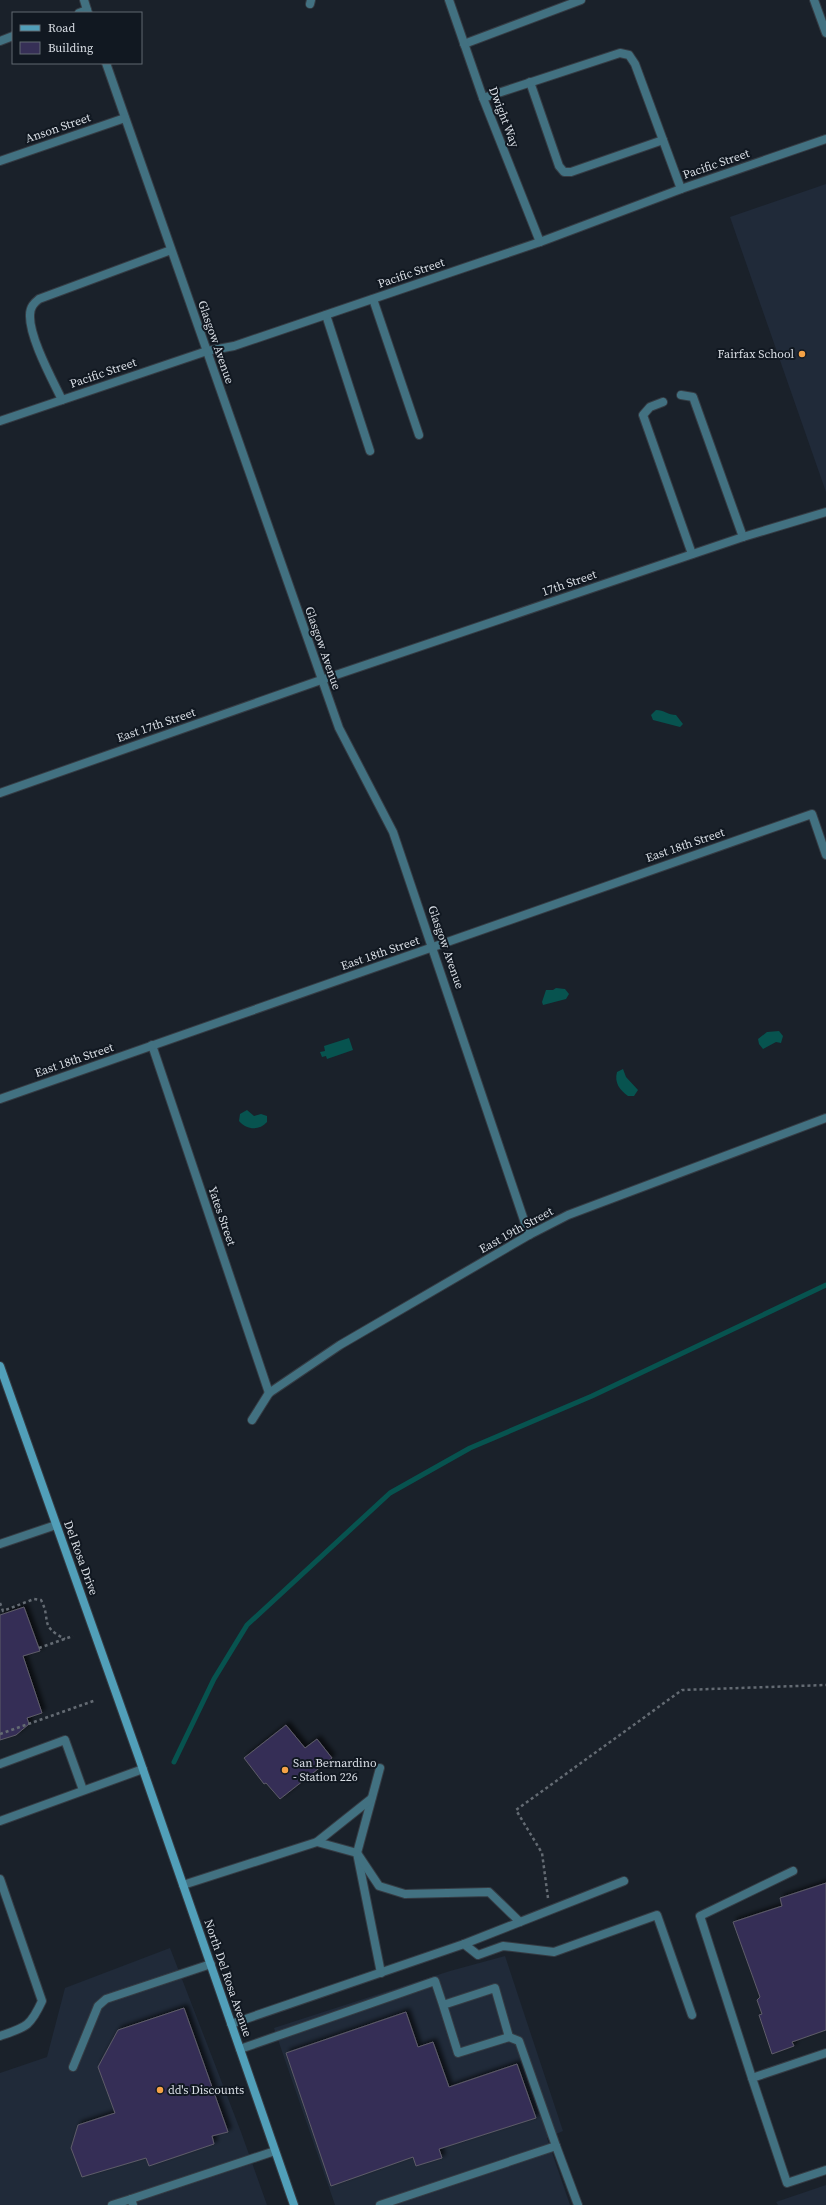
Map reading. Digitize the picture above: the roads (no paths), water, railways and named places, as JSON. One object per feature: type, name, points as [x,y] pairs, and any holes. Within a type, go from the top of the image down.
[{"type":"main road","name":"Del Rosa Drive","points":[[0,1366],[139,1758]]},
{"type":"main road","name":"North Del Rosa Avenue","points":[[139,1758],[294,2205]]},
{"type":"street","points":[[84,0],[85,12]]},
{"type":"street","name":"Dwight Way","points":[[449,0],[483,98],[540,242]]},
{"type":"street","points":[[464,44],[581,0]]},
{"type":"street","points":[[814,0],[826,33]]},
{"type":"street","points":[[0,41],[12,36]]},
{"type":"street","points":[[483,98],[620,52],[629,55],[635,64],[681,188]]},
{"type":"street","name":"Glasgow Avenue","points":[[106,64],[338,728],[394,832],[529,1235]]},
{"type":"street","points":[[530,82],[559,166],[564,172],[571,172],[663,140]]},
{"type":"street","name":"Anson Street","points":[[0,161],[125,118]]},
{"type":"street","name":"Pacific Street","points":[[0,421],[206,350],[234,346],[540,242],[681,188],[826,139]]},
{"type":"street","points":[[62,400],[40,351],[30,315],[31,306],[39,299],[171,250]]},
{"type":"street","points":[[373,299],[419,435]]},
{"type":"street","points":[[326,315],[370,451]]},
{"type":"street","points":[[681,395],[693,397],[743,537]]},
{"type":"street","points":[[662,402],[650,407],[643,415],[692,554]]},
{"type":"street","name":"17th Street","points":[[321,680],[743,537],[826,512]]},
{"type":"street","name":"East 17th Street","points":[[0,793],[321,680]]},
{"type":"street","name":"East 18th Street","points":[[0,1099],[812,814],[826,855]]},
{"type":"street","name":"Yates Street","points":[[152,1045],[269,1393]]},
{"type":"street","name":"East 19th Street","points":[[252,1420],[269,1393],[340,1345],[529,1235],[568,1215],[826,1118]]},
{"type":"street","points":[[0,1544],[56,1525]]},
{"type":"street","points":[[0,1764],[65,1740],[83,1790]]},
{"type":"street","points":[[380,1768],[357,1853],[381,1973]]},
{"type":"street","points":[[0,1821],[83,1790],[143,1770]]},
{"type":"street","points":[[183,1885],[317,1842],[371,1800]]},
{"type":"street","points":[[317,1842],[357,1853],[379,1886],[405,1894],[489,1892],[520,1922]]},
{"type":"street","points":[[793,1871],[700,1916],[787,2183],[826,2170]]},
{"type":"street","points":[[0,1879],[42,2001],[34,2018],[24,2028],[0,2036]]},
{"type":"street","points":[[231,2024],[464,1944],[624,1881]]},
{"type":"street","points":[[464,1944],[478,1954],[503,1946],[554,1952],[657,1915],[692,2015]]},
{"type":"street","points":[[73,2067],[98,2006],[106,1998],[211,1964]]},
{"type":"street","points":[[240,2049],[435,1981],[458,2053],[509,2037],[519,2041],[578,2205]]},
{"type":"street","points":[[443,2005],[494,1988],[509,2037]]},
{"type":"street","points":[[752,2078],[826,2053]]},
{"type":"street","points":[[380,2205],[556,2146]]},
{"type":"street","points":[[112,2205],[132,2202],[275,2151]]},
{"type":"waterway","points":[[174,1762],[214,1679],[247,1625],[390,1493],[470,1448],[592,1396],[826,1285]]},
{"type":"place","name":"Fairfax School","points":[[802,354]]},
{"type":"place","name":"San Bernardino - Station 226","points":[[285,1770]]},
{"type":"place","name":"dd's Discounts","points":[[160,2090]]}]
